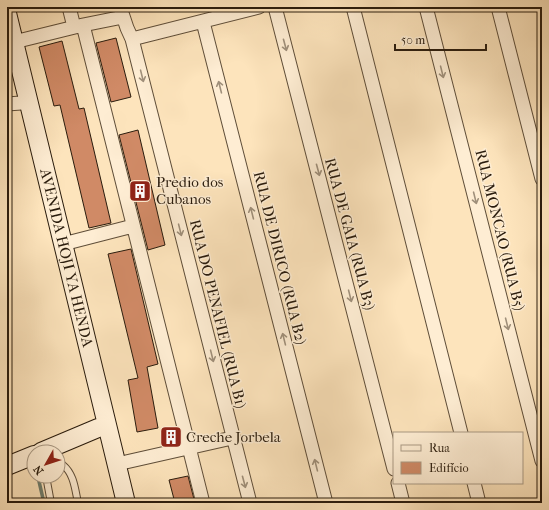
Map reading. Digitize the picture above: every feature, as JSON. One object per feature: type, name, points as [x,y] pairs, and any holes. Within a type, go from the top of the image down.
[{"type":"main road","name":"AVENIDA HOJI YA HENDA","points":[[7,13],[14,103],[98,428],[114,503]]},
{"type":"main road","name":"AVENIDA HOJI YA HENDA","points":[[10,50],[63,244],[126,503]]},
{"type":"main road","points":[[60,444],[98,428]]},
{"type":"main road","points":[[7,466],[26,458]]},
{"type":"street","points":[[69,7],[78,26],[133,226],[203,503]]},
{"type":"street","points":[[132,38],[203,22],[259,7]]},
{"type":"street","name":"RUA DE GAIA (RUA B3)","points":[[275,7],[393,465]]},
{"type":"street","points":[[353,7],[461,432]]},
{"type":"street","name":"RUA MONCAO (RUA B5)","points":[[426,7],[542,461]]},
{"type":"street","points":[[498,7],[542,179]]},
{"type":"street","points":[[10,50],[121,12]]},
{"type":"street","name":"RUA DO PENAFIEL (RUA B1)","points":[[121,12],[132,38],[232,438],[250,503]]},
{"type":"street","name":"RUA DE DIRICO (RUA B2)","points":[[203,22],[326,503]]},
{"type":"street","points":[[63,244],[133,226]]},
{"type":"street","points":[[117,464],[232,438]]},
{"type":"street","points":[[398,484],[403,503]]},
{"type":"street","points":[[474,484],[479,503]]},
{"type":"lane","points":[[66,467],[72,476],[78,503]]},
{"type":"lane","points":[[47,484],[51,503]]},
{"type":"building","points":[[116,38],[131,97],[111,102],[96,43]]},
{"type":"building","points":[[62,41],[79,109],[84,108],[111,223],[89,228],[60,105],[54,106],[39,47]]},
{"type":"building","name":"Predio dos Cubanos","points":[[138,130],[165,245],[148,250],[119,135]]},
{"type":"building","points":[[131,249],[158,364],[147,367],[158,428],[137,432],[128,380],[138,378],[108,254]]},
{"type":"building","name":"Creche Jorbela","points":[[175,428],[177,442],[167,444],[164,431]]},
{"type":"building","points":[[188,476],[195,503],[175,503],[169,480]]},
{"type":"waterway","points":[[40,484],[44,503]]},
{"type":"place","name":"Predio dos Cubanos","points":[[140,191]]},
{"type":"place","name":"Creche Jorbela","points":[[171,437]]}]
